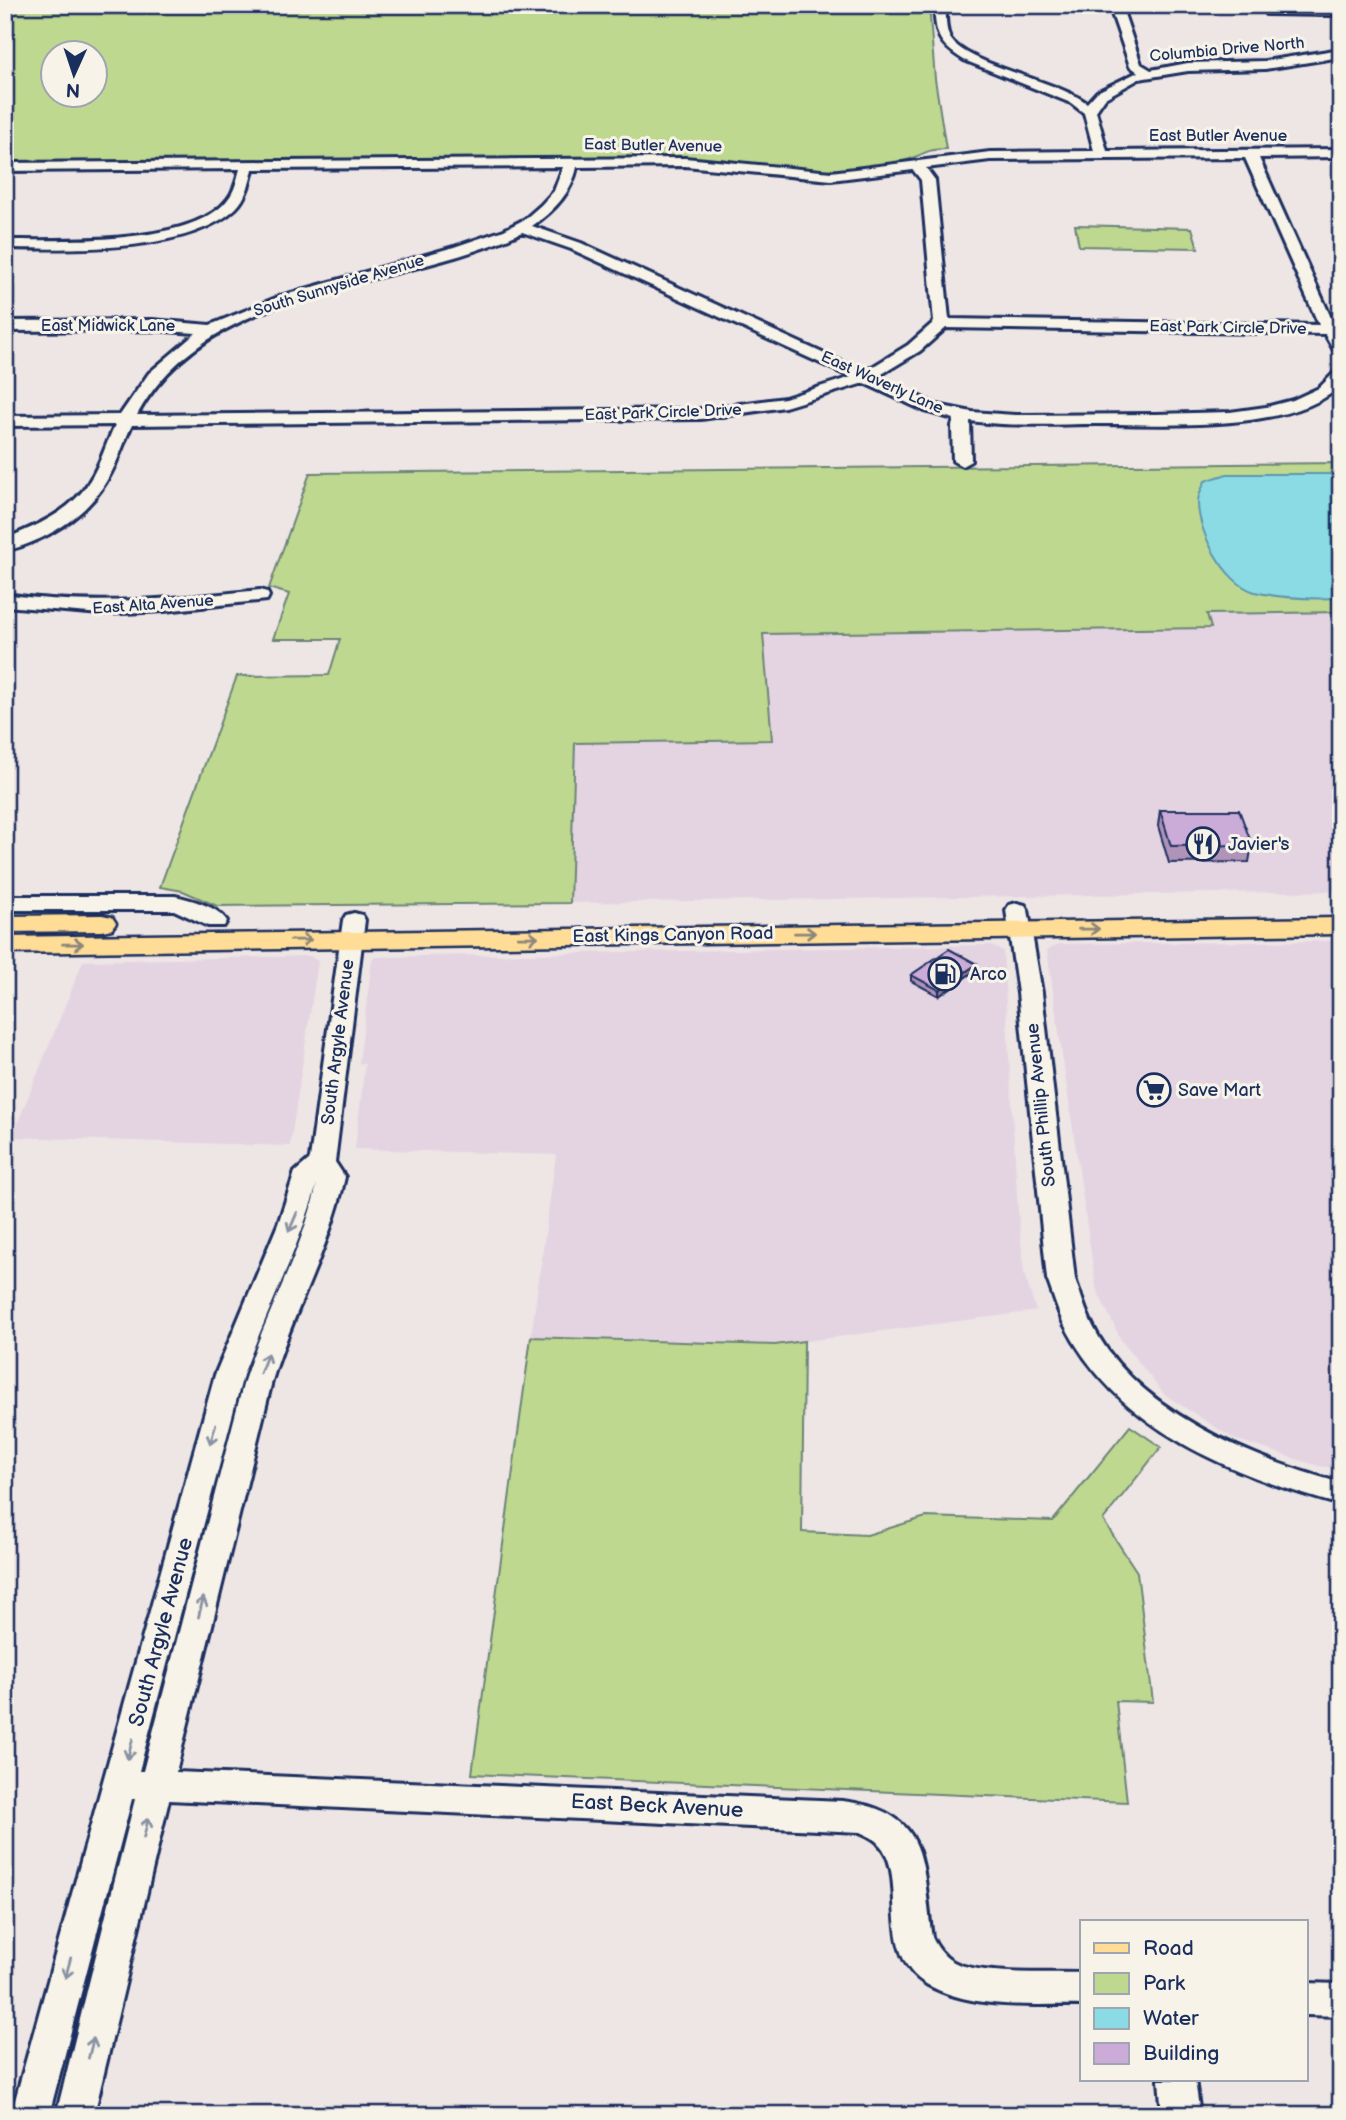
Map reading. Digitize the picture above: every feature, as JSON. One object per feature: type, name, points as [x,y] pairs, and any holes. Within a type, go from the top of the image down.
[{"type":"main road","name":"East Kings Canyon Road","points":[[5,945],[353,930],[1019,920],[1341,906]]},
{"type":"main road","name":"East Kings Canyon Road","points":[[1019,920],[1341,926]]},
{"type":"main road","name":"East Kings Canyon Road","points":[[5,924],[216,922],[353,930]]},
{"type":"street","points":[[940,5],[943,35],[961,54],[1054,88],[1074,98],[1090,111],[1101,155]]},
{"type":"street","points":[[1115,5],[1136,66],[1147,72]]},
{"type":"street","points":[[1270,12],[1334,15]]},
{"type":"street","name":"Columbia Drive North","points":[[1090,111],[1101,95],[1147,72],[1188,67],[1265,65],[1341,53]]},
{"type":"street","points":[[1250,153],[1324,320],[1336,330],[1341,349]]},
{"type":"street","name":"East Butler Avenue","points":[[5,167],[704,162],[793,174],[831,176],[990,156],[1341,153]]},
{"type":"street","name":"South Sunnyside Avenue","points":[[5,546],[50,525],[72,511],[88,496],[99,480],[141,392],[166,363],[193,340],[211,330],[294,297],[470,247],[521,227],[539,214],[557,195],[570,171],[571,163]]},
{"type":"street","points":[[5,244],[110,242],[179,231],[214,218],[228,208],[237,196],[248,165]]},
{"type":"street","points":[[917,166],[928,180],[942,323]]},
{"type":"street","name":"East Waverly Lane","points":[[521,227],[576,246],[931,408],[963,416],[1014,419],[1188,419],[1254,414],[1300,403],[1316,396],[1337,382],[1341,375]]},
{"type":"street","name":"East Park Circle Drive","points":[[5,421],[701,414],[776,405],[833,390],[867,377],[897,361],[942,323],[1336,330]]},
{"type":"street","name":"East Midwick Lane","points":[[5,326],[152,325],[211,330]]},
{"type":"street","points":[[962,461],[960,426],[963,416]]},
{"type":"street","name":"East Alta Avenue","points":[[5,600],[49,607],[102,610],[150,608],[260,596]]},
{"type":"street","name":"East Kings Canyon Road","points":[[5,903],[175,903],[192,908],[216,922]]},
{"type":"street","name":"South Phillip Avenue","points":[[1019,920],[1055,1241],[1066,1300],[1091,1347],[1116,1377],[1172,1425],[1235,1461],[1291,1483],[1341,1494]]},
{"type":"street","name":"South Argyle Avenue","points":[[75,2115],[259,1377],[319,1228],[329,1196],[332,1177],[322,1163],[353,930]]},
{"type":"street","name":"South Argyle Avenue","points":[[30,2115],[72,1950],[120,1784],[229,1375],[244,1331],[298,1211],[308,1172],[322,1163]]},
{"type":"street","name":"East Beck Avenue","points":[[120,1784],[829,1814],[872,1821],[894,1837],[905,1856],[910,1878],[912,1936],[920,1957],[940,1973],[965,1983],[1080,1989]]},
{"type":"street","points":[[1308,1999],[1341,2000]]},
{"type":"street","points":[[1177,2082],[1181,2115]]},
{"type":"shaded area","points":[[1341,612],[1341,891],[570,903],[575,743],[772,740],[762,634],[1210,628],[1206,614]]},
{"type":"shaded area","points":[[1341,941],[1341,1469],[1318,1466],[1234,1439],[1164,1394],[1121,1340],[1096,1288],[1047,950],[1059,944]]},
{"type":"shaded area","points":[[991,945],[1003,951],[1018,1211],[1024,1273],[1036,1311],[775,1345],[531,1337],[556,1155],[355,1149],[365,1064],[359,1063],[372,960],[375,957]]},
{"type":"shaded area","points":[[310,956],[318,961],[290,1146],[12,1137],[83,961]]},
{"type":"green space","points":[[5,5],[929,5],[935,79],[946,149],[929,151],[898,162],[833,170],[721,159],[5,163]]},
{"type":"green space","points":[[1075,225],[1192,228],[1198,248],[1079,246]]},
{"type":"green space","points":[[1341,463],[1341,612],[1207,614],[1211,628],[763,634],[772,740],[575,743],[570,903],[217,906],[183,891],[160,887],[237,676],[329,675],[340,639],[273,639],[289,594],[269,588],[310,473]]},
{"type":"green space","points":[[531,1337],[775,1345],[804,1341],[802,1532],[867,1535],[926,1517],[1053,1521],[1130,1426],[1161,1447],[1103,1520],[1137,1572],[1153,1702],[1116,1701],[1127,1802],[472,1774]]},
{"type":"water","points":[[1227,474],[1341,474],[1341,598],[1298,598],[1265,594],[1244,587],[1233,579],[1208,541],[1202,527],[1198,501],[1205,481]]},
{"type":"building","points":[[1160,810],[1239,810],[1252,845],[1171,846]]},
{"type":"building","name":"Arco","points":[[949,949],[977,964],[939,990],[911,975]]},
{"type":"place","name":"Javier's","points":[[1203,844]]},
{"type":"place","name":"Arco","points":[[945,974]]},
{"type":"place","name":"Save Mart","points":[[1154,1090]]}]
